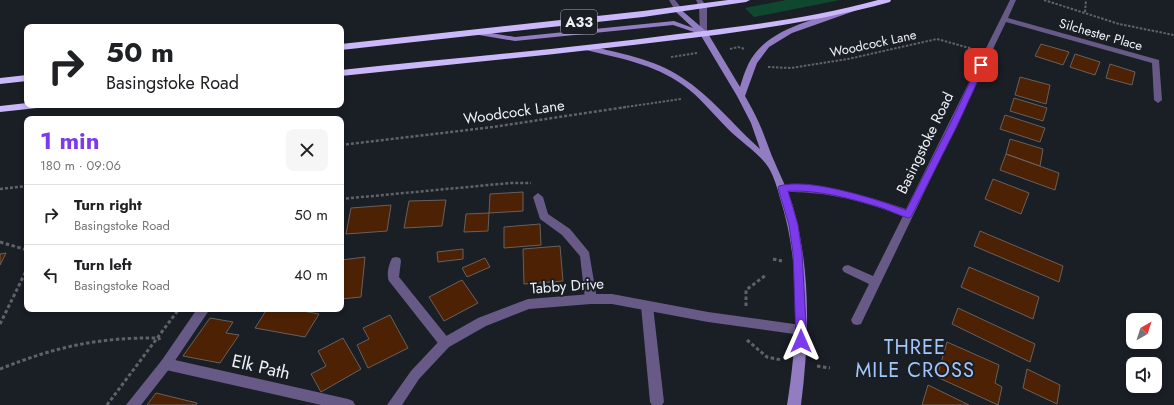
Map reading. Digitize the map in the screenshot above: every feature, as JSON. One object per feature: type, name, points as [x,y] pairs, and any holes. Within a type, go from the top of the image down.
[{"type":"highway","name":"A33","points":[[344,47],[679,10],[701,3],[746,0]]},
{"type":"highway","name":"A33","points":[[344,73],[588,48],[704,34],[856,9],[886,0]]},
{"type":"highway","points":[[0,81],[24,78]]},
{"type":"highway","points":[[0,109],[24,106]]},
{"type":"street","points":[[672,0],[679,10],[704,34],[741,96],[782,188],[793,225],[798,253],[801,330],[800,363],[794,405]]},
{"type":"street","name":"Basingstoke Road","points":[[857,320],[908,214],[953,126],[1013,0]]},
{"type":"street","points":[[701,3],[704,34]]},
{"type":"street","points":[[741,96],[750,67],[764,47],[794,30],[856,9]]},
{"type":"street","name":"Silchester Place","points":[[1003,20],[1156,62],[1158,100]]},
{"type":"street","points":[[479,33],[515,39],[674,24],[682,25],[704,34]]},
{"type":"street","points":[[588,48],[656,67],[678,78],[694,90],[770,163]]},
{"type":"street","name":"Basingstoke Road","points":[[782,188],[804,188],[837,192],[882,204],[908,214]]},
{"type":"street","points":[[538,197],[544,216],[566,232],[585,255],[592,299]]},
{"type":"street","points":[[396,261],[393,278],[445,343]]},
{"type":"street","points":[[848,269],[875,282]]},
{"type":"street","name":"Tabby Drive","points":[[394,405],[415,375],[445,343],[482,322],[528,304],[612,299],[708,317],[801,330]]},
{"type":"street","points":[[646,306],[657,402]]},
{"type":"street","points":[[133,405],[166,364],[202,312]]},
{"type":"street","name":"Elk Path","points":[[166,364],[348,405]]},
{"type":"path","points":[[1044,0],[1119,24],[1174,35]]},
{"type":"path","points":[[1085,12],[1086,0]]},
{"type":"path","name":"Woodcock Lane","points":[[762,66],[791,68],[848,59],[937,40],[987,52]]},
{"type":"path","name":"Woodcock Lane","points":[[344,145],[493,127],[682,99]]},
{"type":"path","points":[[344,199],[510,183],[533,184]]},
{"type":"path","points":[[0,189],[24,186]]},
{"type":"path","points":[[0,242],[24,249]]},
{"type":"path","points":[[0,324],[24,275]]},
{"type":"path","points":[[107,405],[159,338],[177,312]]},
{"type":"path","points":[[0,369],[19,360],[75,345],[124,338],[159,338]]},
{"type":"green space","points":[[786,0],[840,0],[754,17],[745,8]]},
{"type":"building","points":[[1041,44],[1069,52],[1063,65],[1035,56]]},
{"type":"building","points":[[1075,54],[1100,62],[1095,75],[1070,67]]},
{"type":"building","points":[[1110,64],[1135,72],[1132,85],[1106,78]]},
{"type":"building","points":[[1020,77],[1050,85],[1046,104],[1015,95]]},
{"type":"building","points":[[1014,98],[1047,108],[1043,121],[1010,111]]},
{"type":"building","points":[[1005,115],[1045,128],[1040,142],[1000,129]]},
{"type":"building","points":[[1010,139],[1043,149],[1040,166],[1006,154]]},
{"type":"building","points":[[1006,154],[1059,173],[1055,190],[1000,170]]},
{"type":"building","points":[[993,179],[1029,193],[1021,214],[985,199]]},
{"type":"building","points":[[523,192],[523,211],[489,213],[490,194]]},
{"type":"building","points":[[446,200],[442,226],[404,228],[409,201]]},
{"type":"building","points":[[391,205],[387,231],[346,234],[351,208]]},
{"type":"building","points":[[489,213],[488,231],[464,232],[466,214]]},
{"type":"building","points":[[540,224],[541,245],[504,248],[504,227]]},
{"type":"building","points":[[980,231],[1063,266],[1059,282],[974,246]]},
{"type":"building","points":[[560,246],[563,281],[524,284],[523,249]]},
{"type":"building","points":[[463,249],[463,259],[438,262],[437,252]]},
{"type":"building","points":[[6,253],[0,265],[0,254]]},
{"type":"building","points":[[365,257],[361,297],[344,299],[344,260]]},
{"type":"building","points":[[485,258],[490,267],[467,277],[462,268]]},
{"type":"building","points":[[969,267],[1039,297],[1033,319],[961,287]]},
{"type":"building","points":[[462,280],[478,303],[444,321],[429,297]]},
{"type":"building","points":[[958,308],[1035,344],[1030,362],[952,324]]},
{"type":"building","points":[[265,312],[308,312],[319,314],[305,337],[255,328]]},
{"type":"building","points":[[390,315],[408,348],[368,368],[357,345],[369,339],[363,328]]},
{"type":"building","points":[[210,318],[233,322],[226,333],[239,335],[220,363],[183,356]]},
{"type":"building","points":[[343,338],[361,369],[321,392],[311,374],[326,366],[318,351]]},
{"type":"building","points":[[947,342],[999,365],[995,383],[1002,387],[998,405],[937,377]]},
{"type":"building","points":[[1027,369],[1060,385],[1057,404],[1023,388]]},
{"type":"building","points":[[928,385],[969,405],[922,405]]},
{"type":"building","points":[[156,393],[197,403],[196,405],[147,405]]},
{"type":"district","name":"THREE MILE CROSS","points":[[915,358]]},
{"type":"route","points":[[801,341],[798,253],[793,225],[782,188],[804,188],[837,192],[882,204],[908,214],[953,126],[981,65]]}]
